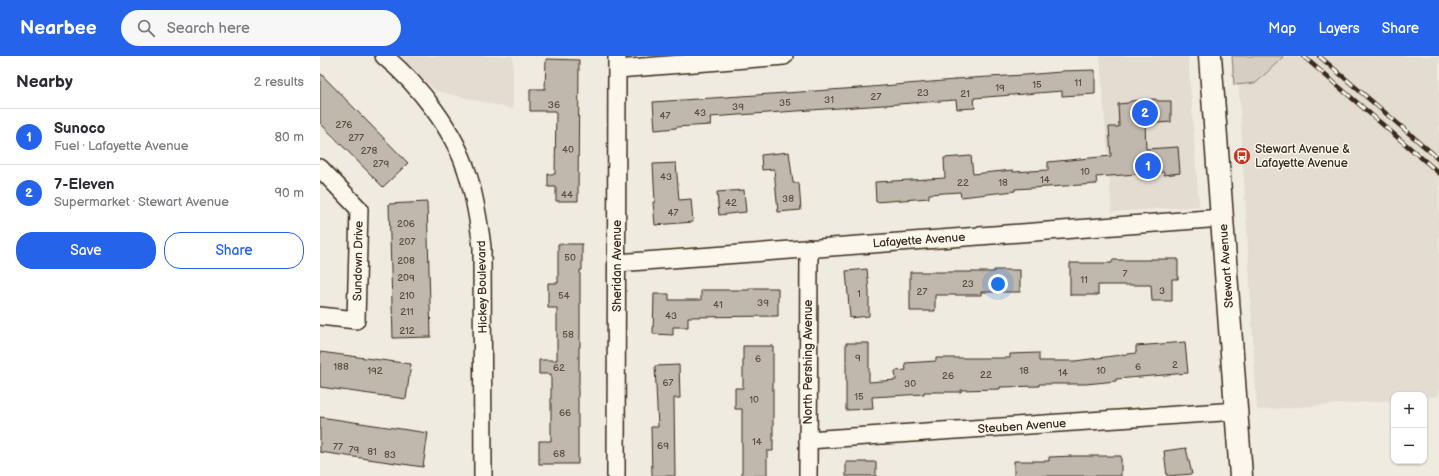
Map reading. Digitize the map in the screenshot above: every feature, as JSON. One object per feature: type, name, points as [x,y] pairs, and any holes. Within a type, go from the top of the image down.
[{"type":"main road","name":"Stewart Avenue","points":[[1210,56],[1241,476]]},
{"type":"street","name":"Hickey Boulevard","points":[[384,56],[399,68],[441,119],[458,149],[468,174],[479,224],[482,247],[483,476]]},
{"type":"street","points":[[617,62],[784,56]]},
{"type":"street","name":"Sheridan Avenue","points":[[616,476],[617,62]]},
{"type":"street","name":"Sundown Drive","points":[[320,168],[359,209],[356,320],[320,316]]},
{"type":"street","name":"Lafayette Avenue","points":[[617,263],[1222,218]]},
{"type":"street","name":"North Pershing Avenue","points":[[808,476],[809,248]]},
{"type":"street","name":"Steuben Avenue","points":[[808,440],[1236,411]]},
{"type":"shaded area","points":[[400,56],[513,56],[513,109],[436,91]]},
{"type":"shaded area","points":[[1100,56],[1188,56],[1199,206],[1112,212]]},
{"type":"shaded area","points":[[1232,56],[1283,57],[1256,83],[1234,85]]},
{"type":"shaded area","points":[[1237,56],[1439,56],[1439,396],[1427,397],[1427,392],[1391,392],[1391,400],[1257,410]]},
{"type":"building","points":[[546,59],[579,60],[578,201],[556,201],[556,187],[548,187],[548,174],[555,174],[556,111],[530,111],[530,89],[545,89]]},
{"type":"building","points":[[1095,70],[1095,94],[1062,96],[1062,91],[974,98],[975,108],[957,109],[956,100],[710,117],[711,125],[655,130],[653,102],[859,88],[1061,71]]},
{"type":"building","points":[[320,73],[408,163],[383,187],[320,123]]},
{"type":"building","points":[[1155,99],[1158,101],[1171,101],[1171,122],[1145,124],[1146,149],[1178,147],[1180,173],[1164,175],[1164,172],[1096,177],[1097,184],[1015,189],[1015,191],[961,197],[960,192],[929,194],[929,198],[876,202],[875,182],[945,178],[944,158],[971,156],[973,174],[1013,170],[1013,172],[1048,170],[1048,162],[1111,156],[1109,127],[1119,127],[1118,104],[1128,103],[1131,101]]},
{"type":"building","points":[[789,152],[793,183],[799,183],[801,210],[778,212],[774,169],[762,170],[761,155]]},
{"type":"building","points":[[676,163],[679,200],[691,199],[693,222],[655,225],[653,202],[655,202],[653,164]]},
{"type":"building","points":[[744,190],[746,212],[719,215],[717,192]]},
{"type":"building","points":[[427,202],[431,337],[393,338],[389,204]]},
{"type":"building","points":[[558,244],[582,244],[582,270],[580,270],[578,464],[539,464],[539,441],[551,441],[551,374],[539,374],[539,360],[557,360],[557,308],[548,308],[548,283],[558,283]]},
{"type":"building","points":[[1178,259],[1178,279],[1172,279],[1172,301],[1152,301],[1151,285],[1098,285],[1098,295],[1070,295],[1070,263],[1112,263],[1112,260]]},
{"type":"building","points":[[867,269],[869,316],[850,318],[846,271]]},
{"type":"building","points":[[994,270],[1020,270],[1020,292],[981,292],[981,295],[935,295],[935,311],[910,311],[910,272],[994,272]]},
{"type":"building","points":[[749,288],[778,288],[778,316],[688,317],[688,327],[673,327],[673,335],[653,334],[654,294],[669,294],[669,300],[701,300],[701,290],[749,290]]},
{"type":"building","points":[[1185,342],[1188,373],[1116,379],[1116,381],[1086,384],[1039,384],[1039,386],[961,390],[961,392],[924,392],[924,394],[872,397],[873,409],[846,410],[846,343],[869,343],[869,382],[896,380],[895,371],[906,370],[905,363],[936,361],[936,358],[1010,358],[1010,354],[1039,353],[1039,361],[1075,361],[1136,353],[1136,346]]},
{"type":"building","points":[[743,346],[773,346],[773,451],[767,451],[767,476],[742,476],[742,409],[735,409],[735,388],[743,388]]},
{"type":"building","points":[[320,352],[411,364],[406,399],[320,387]]},
{"type":"building","points":[[679,365],[680,398],[674,398],[675,476],[652,476],[651,427],[658,427],[655,366]]},
{"type":"building","points":[[320,417],[428,433],[423,467],[320,452]]},
{"type":"building","points":[[1186,448],[1192,474],[1167,476],[1164,451]]},
{"type":"building","points":[[1121,456],[1121,476],[1014,476],[1014,461],[1049,461],[1049,457]]},
{"type":"building","points":[[846,462],[876,462],[876,476],[846,476]]},
{"type":"railway","points":[[1303,56],[1439,173]]},
{"type":"railway","points":[[1319,56],[1439,159]]},
{"type":"place","name":"7-Eleven","points":[[1145,113]]},
{"type":"place","name":"Stewart Avenue & Lafayette Avenue","points":[[1242,156]]},
{"type":"place","name":"Sunoco","points":[[1148,166]]}]
